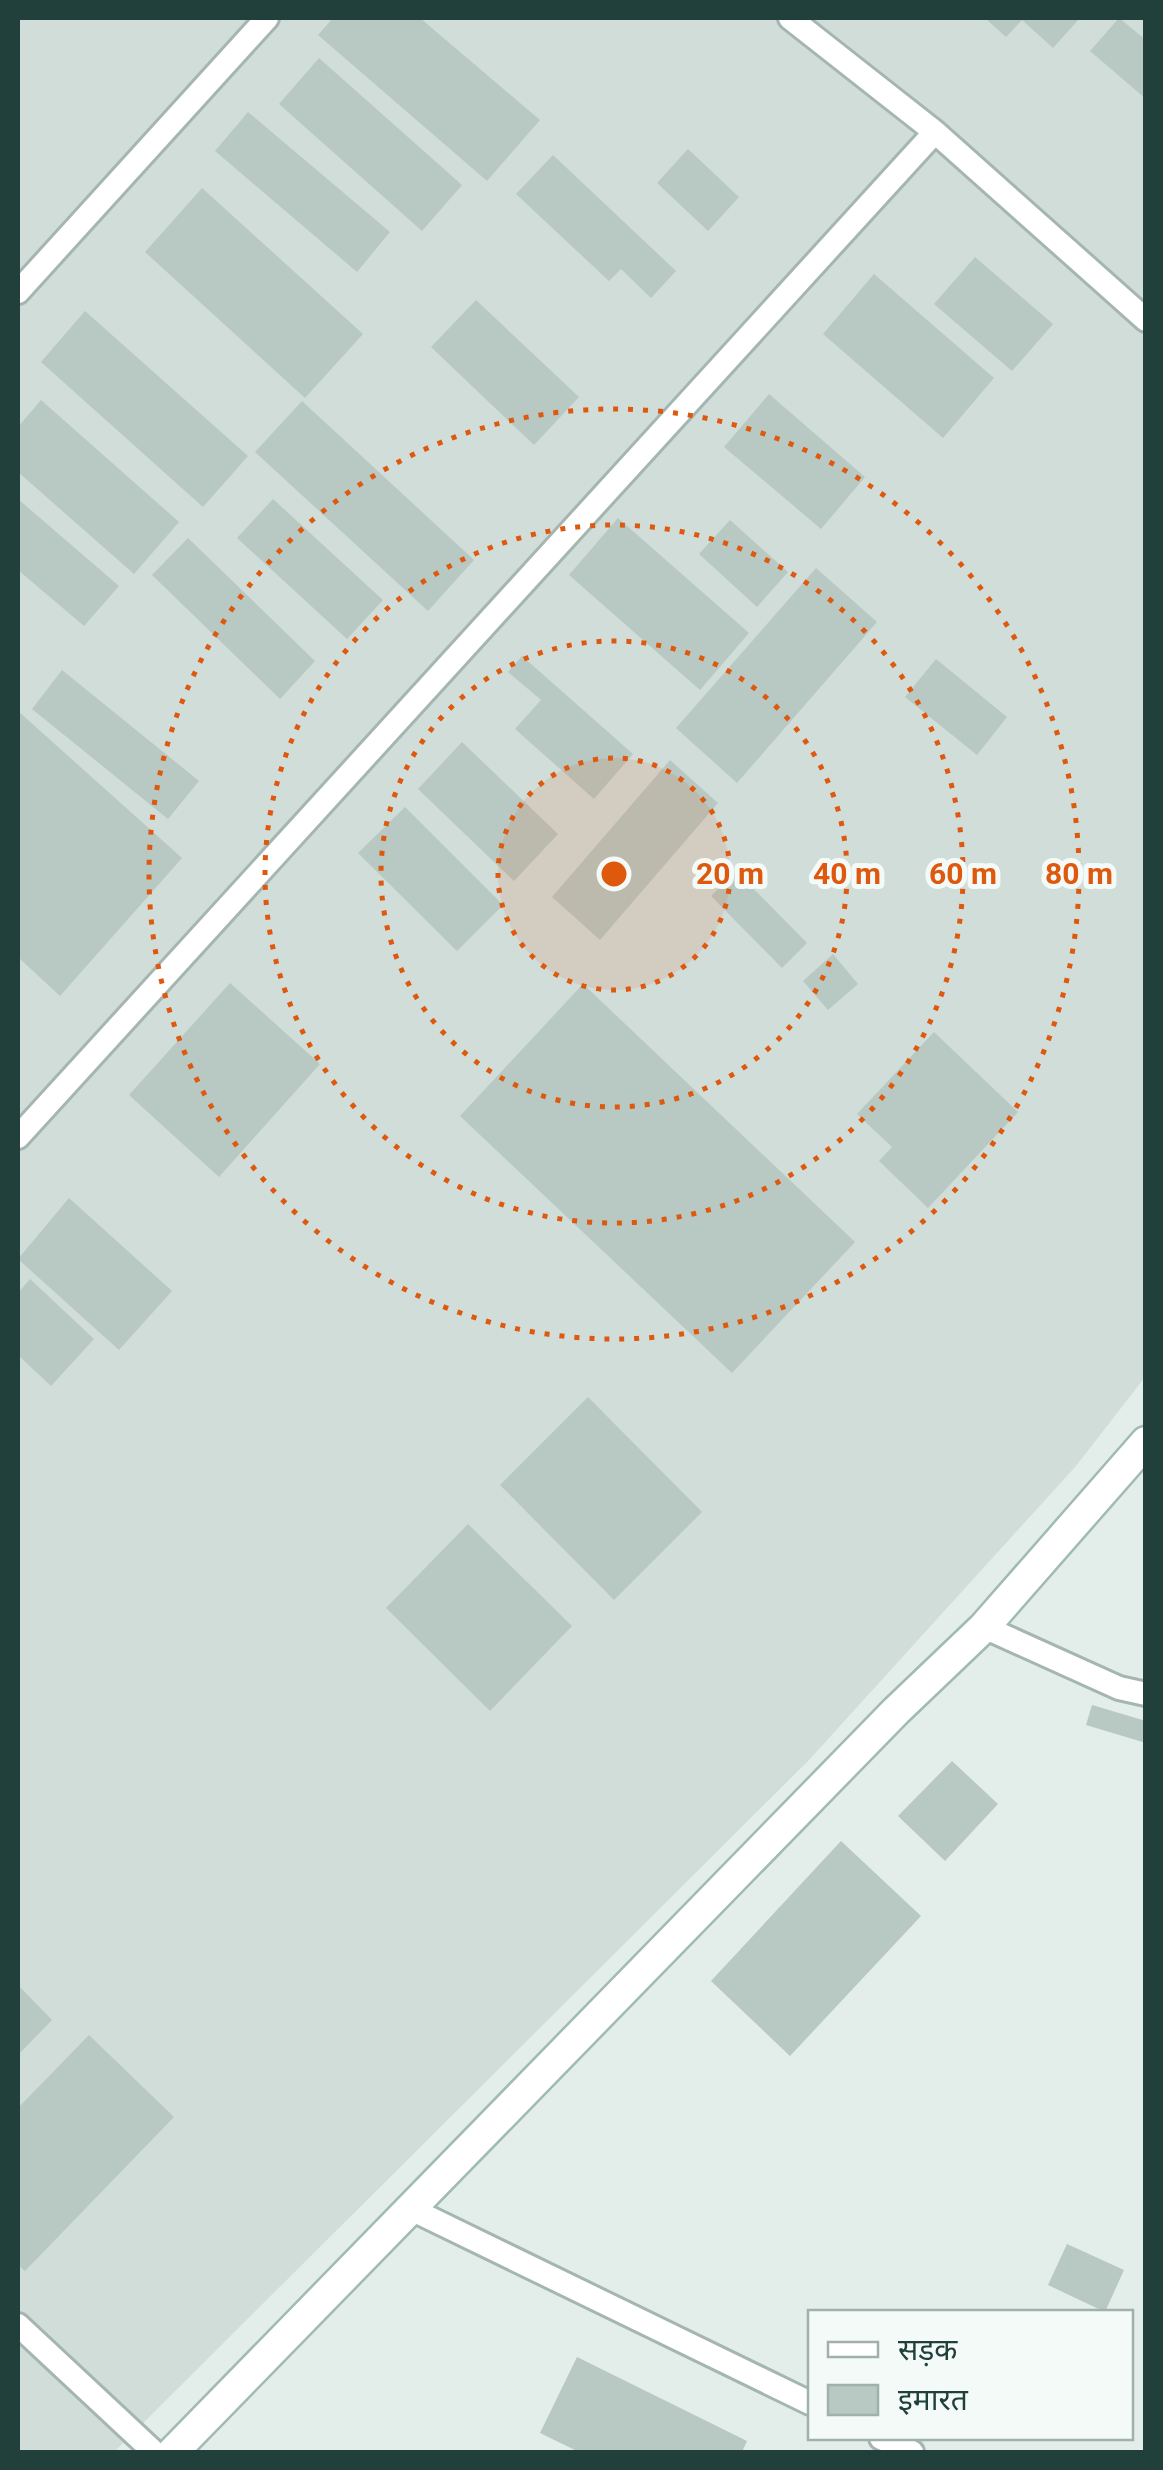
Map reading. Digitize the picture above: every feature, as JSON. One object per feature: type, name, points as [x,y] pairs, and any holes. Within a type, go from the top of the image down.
[{"type":"street","points":[[173,2452],[896,1711],[984,1627],[1146,1442]]},
{"type":"lane","points":[[18,292],[267,18]]},
{"type":"lane","points":[[790,18],[935,132],[1146,320]]},
{"type":"lane","points":[[18,1137],[935,132]]},
{"type":"lane","points":[[984,1627],[1119,1688],[1146,1694]]},
{"type":"lane","points":[[411,2209],[808,2403]]},
{"type":"lane","points":[[18,2325],[154,2452]]},
{"type":"lane","points":[[885,2440],[912,2452]]},
{"type":"shaded area","points":[[18,18],[1146,18],[1145,1377],[1076,1466],[809,1760],[114,2452],[18,2452]]},
{"type":"building","points":[[333,18],[420,18],[540,120],[487,181],[318,35]]},
{"type":"building","points":[[985,18],[1080,18],[1053,48],[1022,20],[1006,37]]},
{"type":"building","points":[[1119,18],[1146,40],[1146,99],[1090,51]]},
{"type":"building","points":[[319,58],[462,185],[422,231],[279,104]]},
{"type":"building","points":[[248,112],[390,232],[357,272],[215,151]]},
{"type":"building","points":[[688,149],[739,197],[708,231],[657,183]]},
{"type":"building","points":[[553,155],[676,271],[651,298],[621,269],[609,281],[516,194]]},
{"type":"building","points":[[202,188],[363,334],[305,398],[145,252]]},
{"type":"building","points":[[975,257],[1053,324],[1012,371],[934,304]]},
{"type":"building","points":[[874,274],[994,378],[943,438],[823,334]]},
{"type":"building","points":[[476,300],[579,397],[534,445],[431,347]]},
{"type":"building","points":[[85,311],[248,456],[203,507],[41,362]]},
{"type":"building","points":[[769,394],[865,477],[821,529],[724,447]]},
{"type":"building","points":[[41,400],[179,522],[134,574],[18,472],[18,427]]},
{"type":"building","points":[[302,401],[474,560],[428,611],[255,452]]},
{"type":"building","points":[[18,499],[119,586],[84,626],[18,570]]},
{"type":"building","points":[[273,499],[383,600],[347,639],[237,538]]},
{"type":"building","points":[[618,518],[749,633],[700,690],[569,575]]},
{"type":"building","points":[[730,520],[788,572],[757,607],[699,554]]},
{"type":"building","points":[[188,538],[315,661],[280,699],[152,575]]},
{"type":"building","points":[[816,568],[877,622],[737,783],[676,728]]},
{"type":"building","points":[[522,656],[633,754],[594,799],[515,729],[541,700],[508,672]]},
{"type":"building","points":[[936,659],[1007,717],[977,755],[905,697]]},
{"type":"building","points":[[62,670],[199,781],[168,819],[32,709]]},
{"type":"building","points":[[18,711],[182,858],[60,996],[18,957]]},
{"type":"building","points":[[462,742],[558,834],[514,881],[418,789]]},
{"type":"building","points":[[670,760],[718,803],[600,940],[552,897]]},
{"type":"building","points":[[405,807],[503,905],[457,951],[358,853]]},
{"type":"building","points":[[736,871],[807,943],[782,968],[711,896]]},
{"type":"building","points":[[833,954],[858,984],[828,1010],[803,981]]},
{"type":"building","points":[[230,983],[320,1064],[219,1177],[129,1095]]},
{"type":"building","points":[[583,984],[855,1242],[732,1373],[460,1116]]},
{"type":"building","points":[[934,1032],[1018,1112],[928,1208],[879,1161],[892,1147],[857,1114]]},
{"type":"building","points":[[69,1198],[172,1291],[119,1350],[18,1259]]},
{"type":"building","points":[[30,1279],[94,1339],[51,1386],[18,1355],[18,1293]]},
{"type":"building","points":[[588,1397],[702,1512],[614,1600],[500,1485]]},
{"type":"building","points":[[468,1524],[572,1626],[490,1711],[386,1608]]},
{"type":"building","points":[[1092,1705],[1146,1721],[1146,1743],[1086,1725]]},
{"type":"building","points":[[952,1761],[998,1804],[945,1861],[898,1816]]},
{"type":"building","points":[[841,1841],[921,1916],[790,2056],[711,1981]]},
{"type":"building","points":[[18,1985],[52,2020],[18,2055]]},
{"type":"building","points":[[89,2035],[174,2117],[25,2271],[18,2265],[18,2108]]},
{"type":"building","points":[[1067,2244],[1124,2270],[1106,2310],[1048,2285]]},
{"type":"building","points":[[577,2357],[747,2441],[742,2452],[579,2452],[540,2433]]}]
